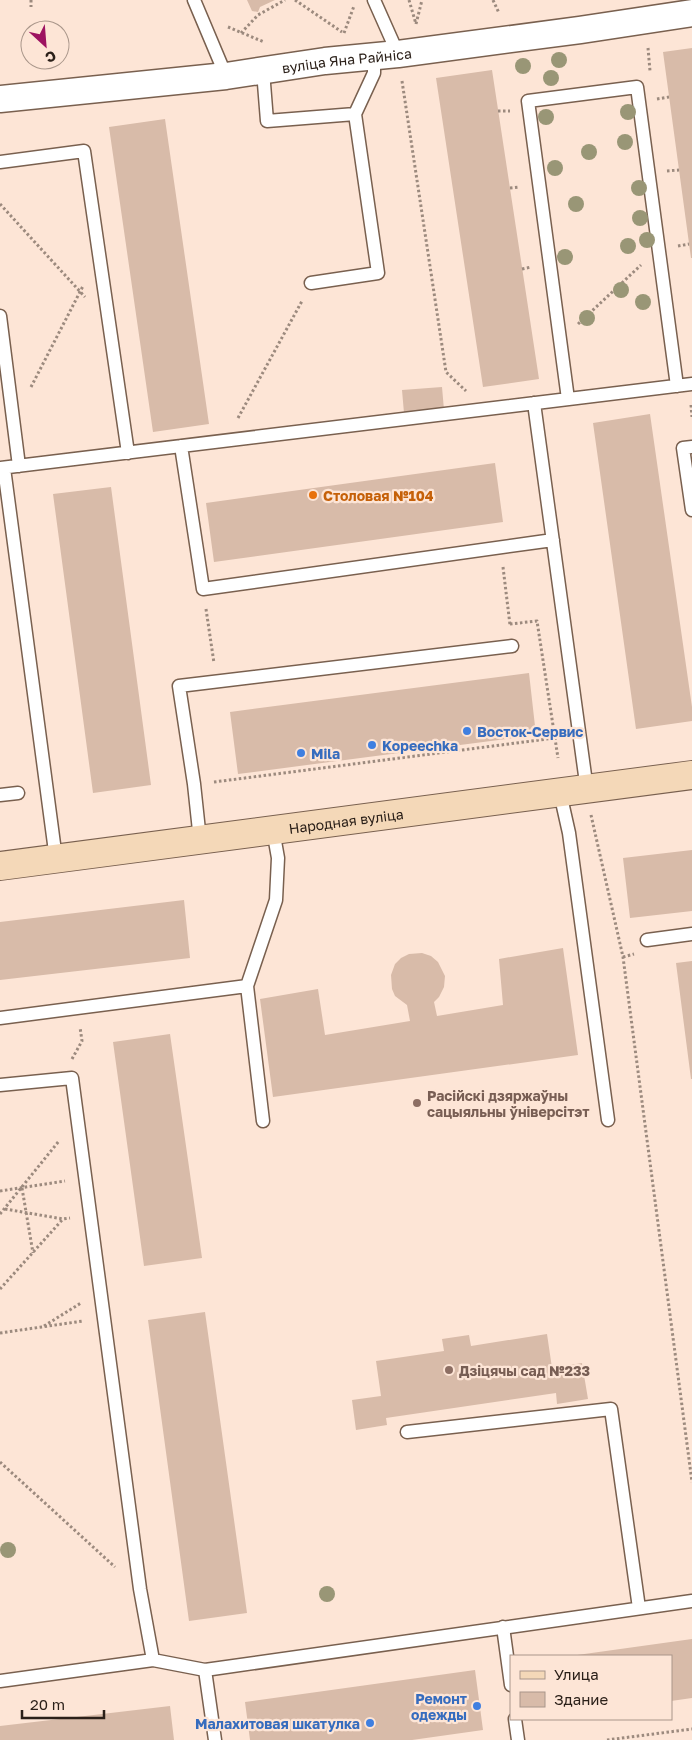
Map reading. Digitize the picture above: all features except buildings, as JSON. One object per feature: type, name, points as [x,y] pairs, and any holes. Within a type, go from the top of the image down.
[{"type":"street","name":"вуліца Яна Райніса","points":[[0,99],[226,76],[692,13]]},
{"type":"street","name":"Народная вуліца","points":[[0,866],[692,775]]},
{"type":"lane","points":[[194,0],[226,76]]},
{"type":"lane","points":[[312,282],[378,273],[355,114],[374,73],[386,54],[374,0]]},
{"type":"lane","points":[[263,71],[267,121],[355,114]]},
{"type":"lane","points":[[568,399],[528,101],[637,87],[677,386]]},
{"type":"lane","points":[[0,162],[84,151],[128,453]]},
{"type":"lane","points":[[0,316],[19,466]]},
{"type":"lane","points":[[56,859],[5,524],[2,468],[692,384]]},
{"type":"lane","points":[[534,403],[553,540],[574,791],[569,833],[608,1120]]},
{"type":"lane","points":[[181,446],[203,589],[553,540]]},
{"type":"lane","points":[[692,447],[683,448],[692,510]]},
{"type":"lane","points":[[200,840],[194,784],[179,686],[512,646]]},
{"type":"lane","points":[[0,795],[18,793]]},
{"type":"lane","points":[[263,1121],[247,986],[276,900],[278,858],[273,830]]},
{"type":"lane","points":[[646,940],[692,934]]},
{"type":"lane","points":[[0,1018],[247,986]]},
{"type":"lane","points":[[0,1085],[72,1078],[140,1589],[152,1660]]},
{"type":"lane","points":[[407,1432],[611,1409],[639,1608]]},
{"type":"lane","points":[[0,1681],[152,1660],[204,1670],[692,1601]]},
{"type":"lane","points":[[503,1627],[510,1678]]},
{"type":"lane","points":[[204,1670],[215,1740]]},
{"type":"lane","points":[[515,1720],[518,1740]]},
{"type":"path","points":[[31,0],[31,7]]},
{"type":"path","points":[[242,33],[258,15],[285,0]]},
{"type":"path","points":[[295,0],[344,34]]},
{"type":"path","points":[[344,41],[344,34],[355,3],[353,0]]},
{"type":"path","points":[[409,0],[416,24],[422,0]]},
{"type":"path","points":[[493,0],[499,14]]},
{"type":"path","points":[[386,54],[446,372],[483,409]]},
{"type":"path","points":[[0,204],[80,292],[109,327]]},
{"type":"path","points":[[560,339],[659,248]]},
{"type":"path","points":[[13,421],[80,292],[99,260]]},
{"type":"path","points":[[225,441],[312,282]]},
{"type":"path","points":[[502,564],[512,646]]},
{"type":"path","points":[[203,589],[216,681]]},
{"type":"path","points":[[510,624],[537,621],[558,758]]},
{"type":"path","points":[[194,784],[555,738]]},
{"type":"path","points":[[574,791],[594,830],[623,957],[692,1482]]},
{"type":"path","points":[[61,1079],[82,1041]]},
{"type":"path","points":[[0,1214],[64,1135]]},
{"type":"path","points":[[0,1191],[85,1179]]},
{"type":"path","points":[[22,1188],[32,1253]]},
{"type":"path","points":[[4,1209],[63,1219],[90,1215]]},
{"type":"path","points":[[0,1289],[63,1219]]},
{"type":"path","points":[[43,1327],[100,1290]]},
{"type":"path","points":[[0,1333],[104,1318]]},
{"type":"path","points":[[0,1462],[140,1589]]},
{"type":"path","points":[[607,1740],[692,1729]]},
{"type":"place","name":"Столовая №104","points":[[313,495]]},
{"type":"place","name":"Восток-Сервис","points":[[467,731]]},
{"type":"place","name":"Kopeechka","points":[[372,745]]},
{"type":"place","name":"Mila","points":[[301,753]]},
{"type":"place","name":"Расійскі дзяржаўны сацыяльны ўніверсітэт","points":[[417,1103]]},
{"type":"place","name":"Дзіцячы сад №233","points":[[449,1370]]},
{"type":"place","name":"Ремонт одежды","points":[[477,1706]]},
{"type":"place","name":"Малахитовая шкатулка","points":[[370,1723]]}]
